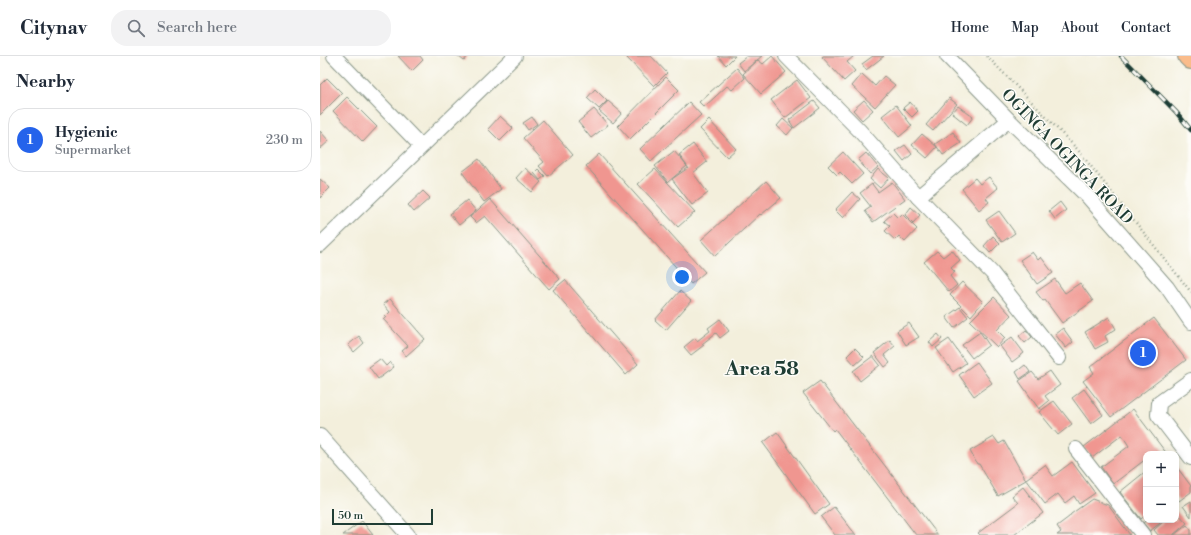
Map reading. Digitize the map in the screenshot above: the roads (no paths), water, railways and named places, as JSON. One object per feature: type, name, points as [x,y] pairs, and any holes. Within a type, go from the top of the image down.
[{"type":"highway","points":[[1188,56],[1191,59]]},
{"type":"street","points":[[334,56],[421,146]]},
{"type":"street","points":[[320,245],[515,56]]},
{"type":"street","points":[[786,56],[859,130],[918,197],[992,273],[1059,358]]},
{"type":"street","name":"OGINGA OGINGA ROAD","points":[[947,56],[1009,120],[1088,197],[1167,287],[1191,322]]},
{"type":"street","points":[[918,197],[1009,120]]},
{"type":"street","points":[[1191,380],[1159,403],[1158,415],[1191,458]]},
{"type":"street","points":[[320,436],[408,535]]},
{"type":"street","points":[[1076,449],[1143,535]]},
{"type":"railway","points":[[1121,56],[1176,112],[1191,130]]},
{"type":"place","name":"Hygienic","points":[[1143,353]]},
{"type":"district","name":"Area 58","points":[[762,368]]}]
